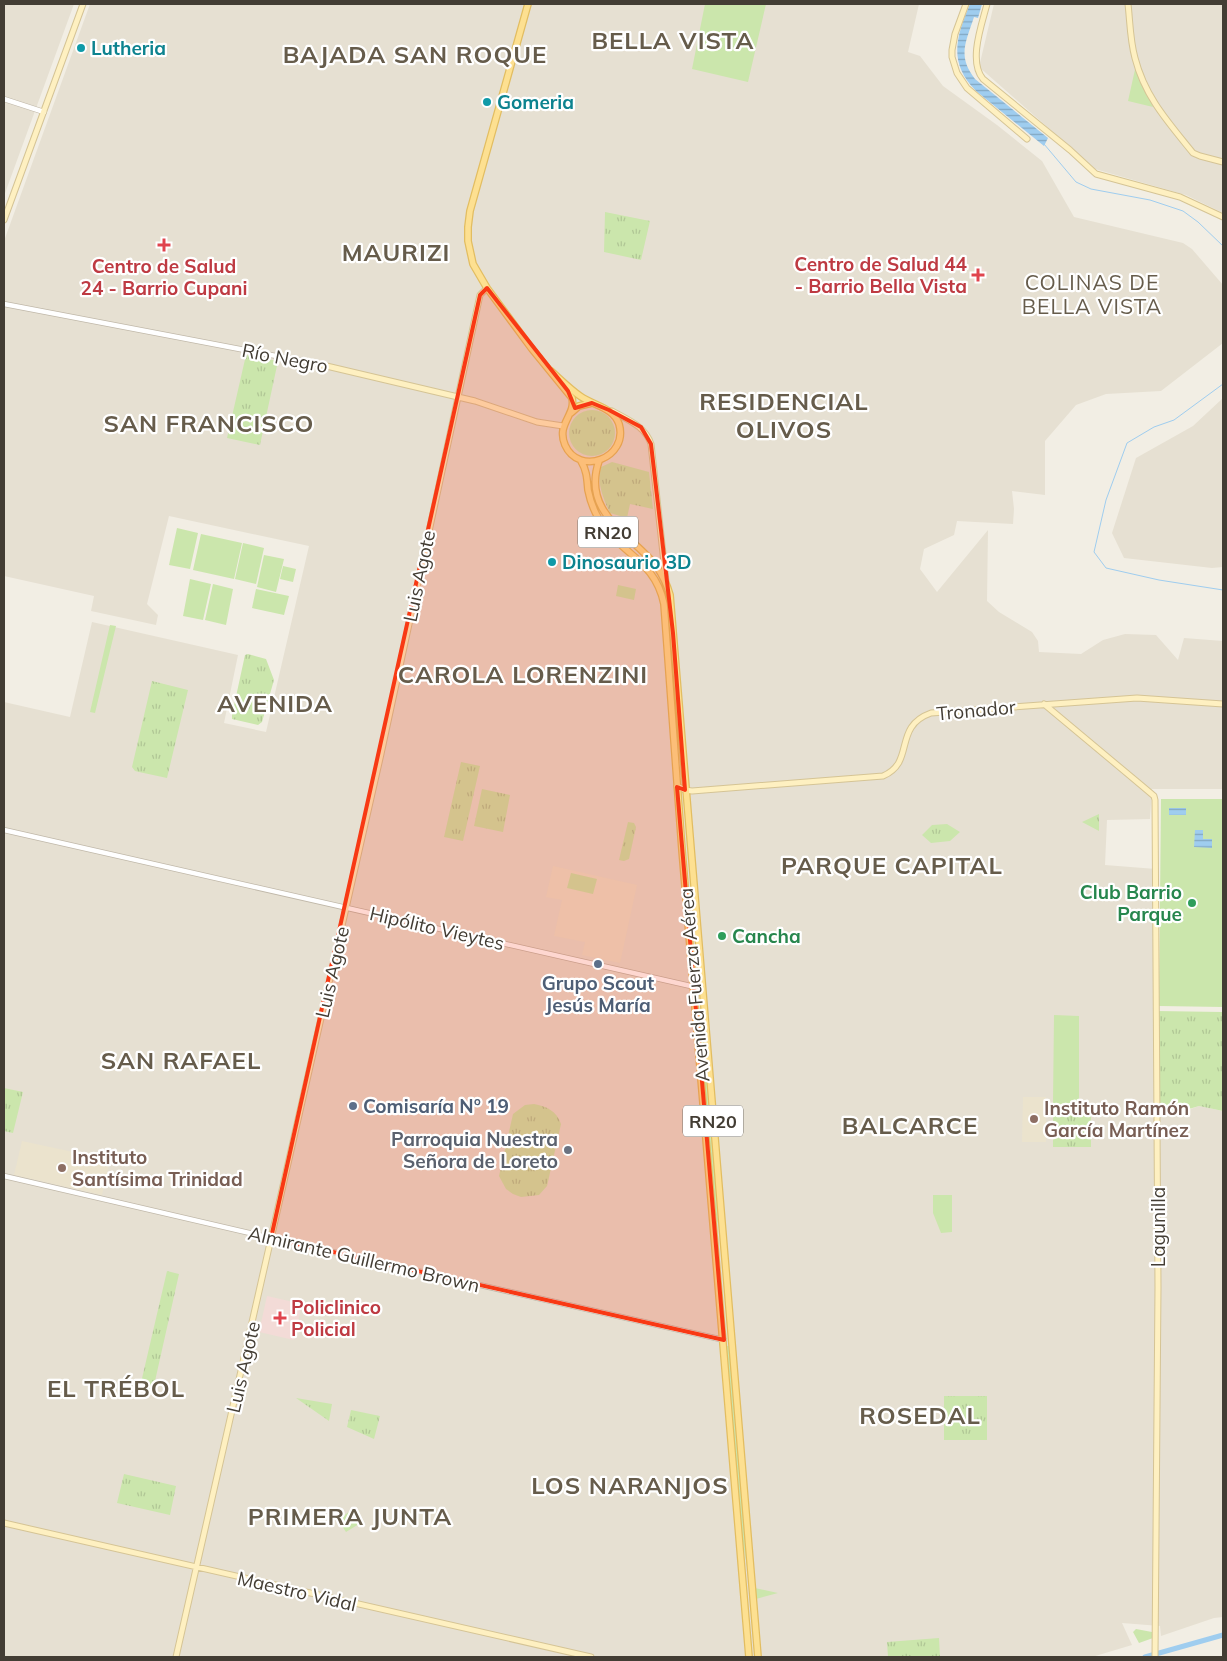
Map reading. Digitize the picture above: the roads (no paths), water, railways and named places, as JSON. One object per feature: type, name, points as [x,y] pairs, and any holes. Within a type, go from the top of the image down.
[{"type":"main road","points":[[4,220],[83,4]]},
{"type":"main road","points":[[528,4],[468,218],[470,256],[488,288],[532,349],[552,371],[572,398],[572,408],[563,426],[562,433],[566,447],[575,457],[590,462],[599,461],[610,455],[618,445],[620,439],[619,426],[614,415],[609,410]]},
{"type":"main road","points":[[966,4],[955,34],[952,50],[957,73],[967,88],[1027,139]]},
{"type":"main road","points":[[987,4],[976,58],[976,68],[982,79],[1070,150],[1096,174],[1180,197],[1223,216]]},
{"type":"main road","points":[[1128,4],[1135,59],[1158,111],[1193,153],[1223,162]]},
{"type":"main road","name":"Luis Agote","points":[[176,1657],[394,698],[418,576],[480,295],[488,288]]},
{"type":"main road","name":"Río Negro","points":[[318,364],[457,397],[537,422],[563,426]]},
{"type":"main road","points":[[552,371],[578,394],[641,427],[647,434],[651,444],[666,581]]},
{"type":"main road","points":[[568,416],[579,406],[592,403]]},
{"type":"main road","name":"Avenida Fuerza Aérea","points":[[582,460],[587,475],[591,502],[600,520],[612,536],[646,566],[657,582],[665,611],[677,786],[749,1657]]},
{"type":"main road","name":"Avenida Fuerza Aérea","points":[[599,461],[596,472],[596,487],[599,499],[608,518],[620,533],[649,558],[666,581],[670,595],[758,1657]]},
{"type":"main road","name":"Tronador","points":[[677,786],[685,790],[738,788],[890,774],[899,765],[909,729],[918,718],[931,712],[1137,698],[1223,704]]},
{"type":"main road","name":"Lagunilla","points":[[1044,704],[1154,796],[1156,804],[1158,1135],[1155,1657]]},
{"type":"main road","name":"Maestro Vidal","points":[[4,1523],[591,1657]]},
{"type":"street","points":[[4,99],[44,112]]},
{"type":"street","name":"Río Negro","points":[[4,304],[318,364]]},
{"type":"street","name":"Hipólito Vieytes","points":[[4,830],[695,987]]},
{"type":"street","name":"Almirante Guillermo Brown","points":[[4,1176],[724,1340]]},
{"type":"water","points":[[970,4],[982,4],[978,18],[974,17],[966,42],[965,56],[969,71],[975,79],[1048,138],[1044,146],[976,91],[967,81],[961,70],[958,60],[958,39]]},
{"type":"water","points":[[1169,808],[1186,808],[1186,815],[1169,815]]},
{"type":"water","points":[[1195,830],[1203,830],[1203,839],[1212,839],[1212,848],[1194,847]]},
{"type":"waterway","points":[[1044,144],[1076,182],[1091,189],[1150,200],[1183,211],[1198,222],[1223,246]]},
{"type":"waterway","points":[[1223,384],[1174,420],[1154,427],[1127,443],[1106,500],[1094,552],[1106,568],[1159,580],[1223,590]]},
{"type":"waterway","points":[[1145,1657],[1223,1635]]},
{"type":"place","name":"Lutheria","points":[[81,48]]},
{"type":"place","name":"Gomeria","points":[[487,102]]},
{"type":"place","name":"Centro de Salud 24 - Barrio Cupani","points":[[164,245]]},
{"type":"place","name":"Centro de Salud 44 - Barrio Bella Vista","points":[[978,275]]},
{"type":"place","name":"Dinosaurio 3D","points":[[552,562]]},
{"type":"place","name":"Club Barrio Parque","points":[[1192,903]]},
{"type":"place","name":"Cancha","points":[[722,936]]},
{"type":"place","name":"Grupo Scout Jesús María","points":[[598,964]]},
{"type":"place","name":"Comisaría N° 19","points":[[353,1106]]},
{"type":"place","name":"Instituto Ramón García Martínez","points":[[1034,1119]]},
{"type":"place","name":"Parroquia Nuestra Señora de Loreto","points":[[568,1150]]},
{"type":"place","name":"Instituto Santísima Trinidad","points":[[62,1168]]},
{"type":"place","name":"Policlinico Policial","points":[[280,1318]]},
{"type":"district","name":"BELLA VISTA","points":[[673,40]]},
{"type":"district","name":"BAJADA SAN ROQUE","points":[[415,54]]},
{"type":"district","name":"MAURIZI","points":[[396,252]]},
{"type":"district","name":"COLINAS DE BELLA VISTA","points":[[1092,294]]},
{"type":"district","name":"RESIDENCIAL OLIVOS","points":[[784,415]]},
{"type":"district","name":"SAN FRANCISCO","points":[[209,423]]},
{"type":"district","name":"CAROLA LORENZINI","points":[[523,674]]},
{"type":"district","name":"AVENIDA","points":[[275,703]]},
{"type":"district","name":"PARQUE CAPITAL","points":[[892,865]]},
{"type":"district","name":"SAN RAFAEL","points":[[181,1060]]},
{"type":"district","name":"BALCARCE","points":[[910,1125]]},
{"type":"district","name":"EL TRÉBOL","points":[[116,1388]]},
{"type":"district","name":"ROSEDAL","points":[[920,1415]]},
{"type":"district","name":"LOS NARANJOS","points":[[630,1485]]},
{"type":"district","name":"PRIMERA JUNTA","points":[[350,1516]]}]
